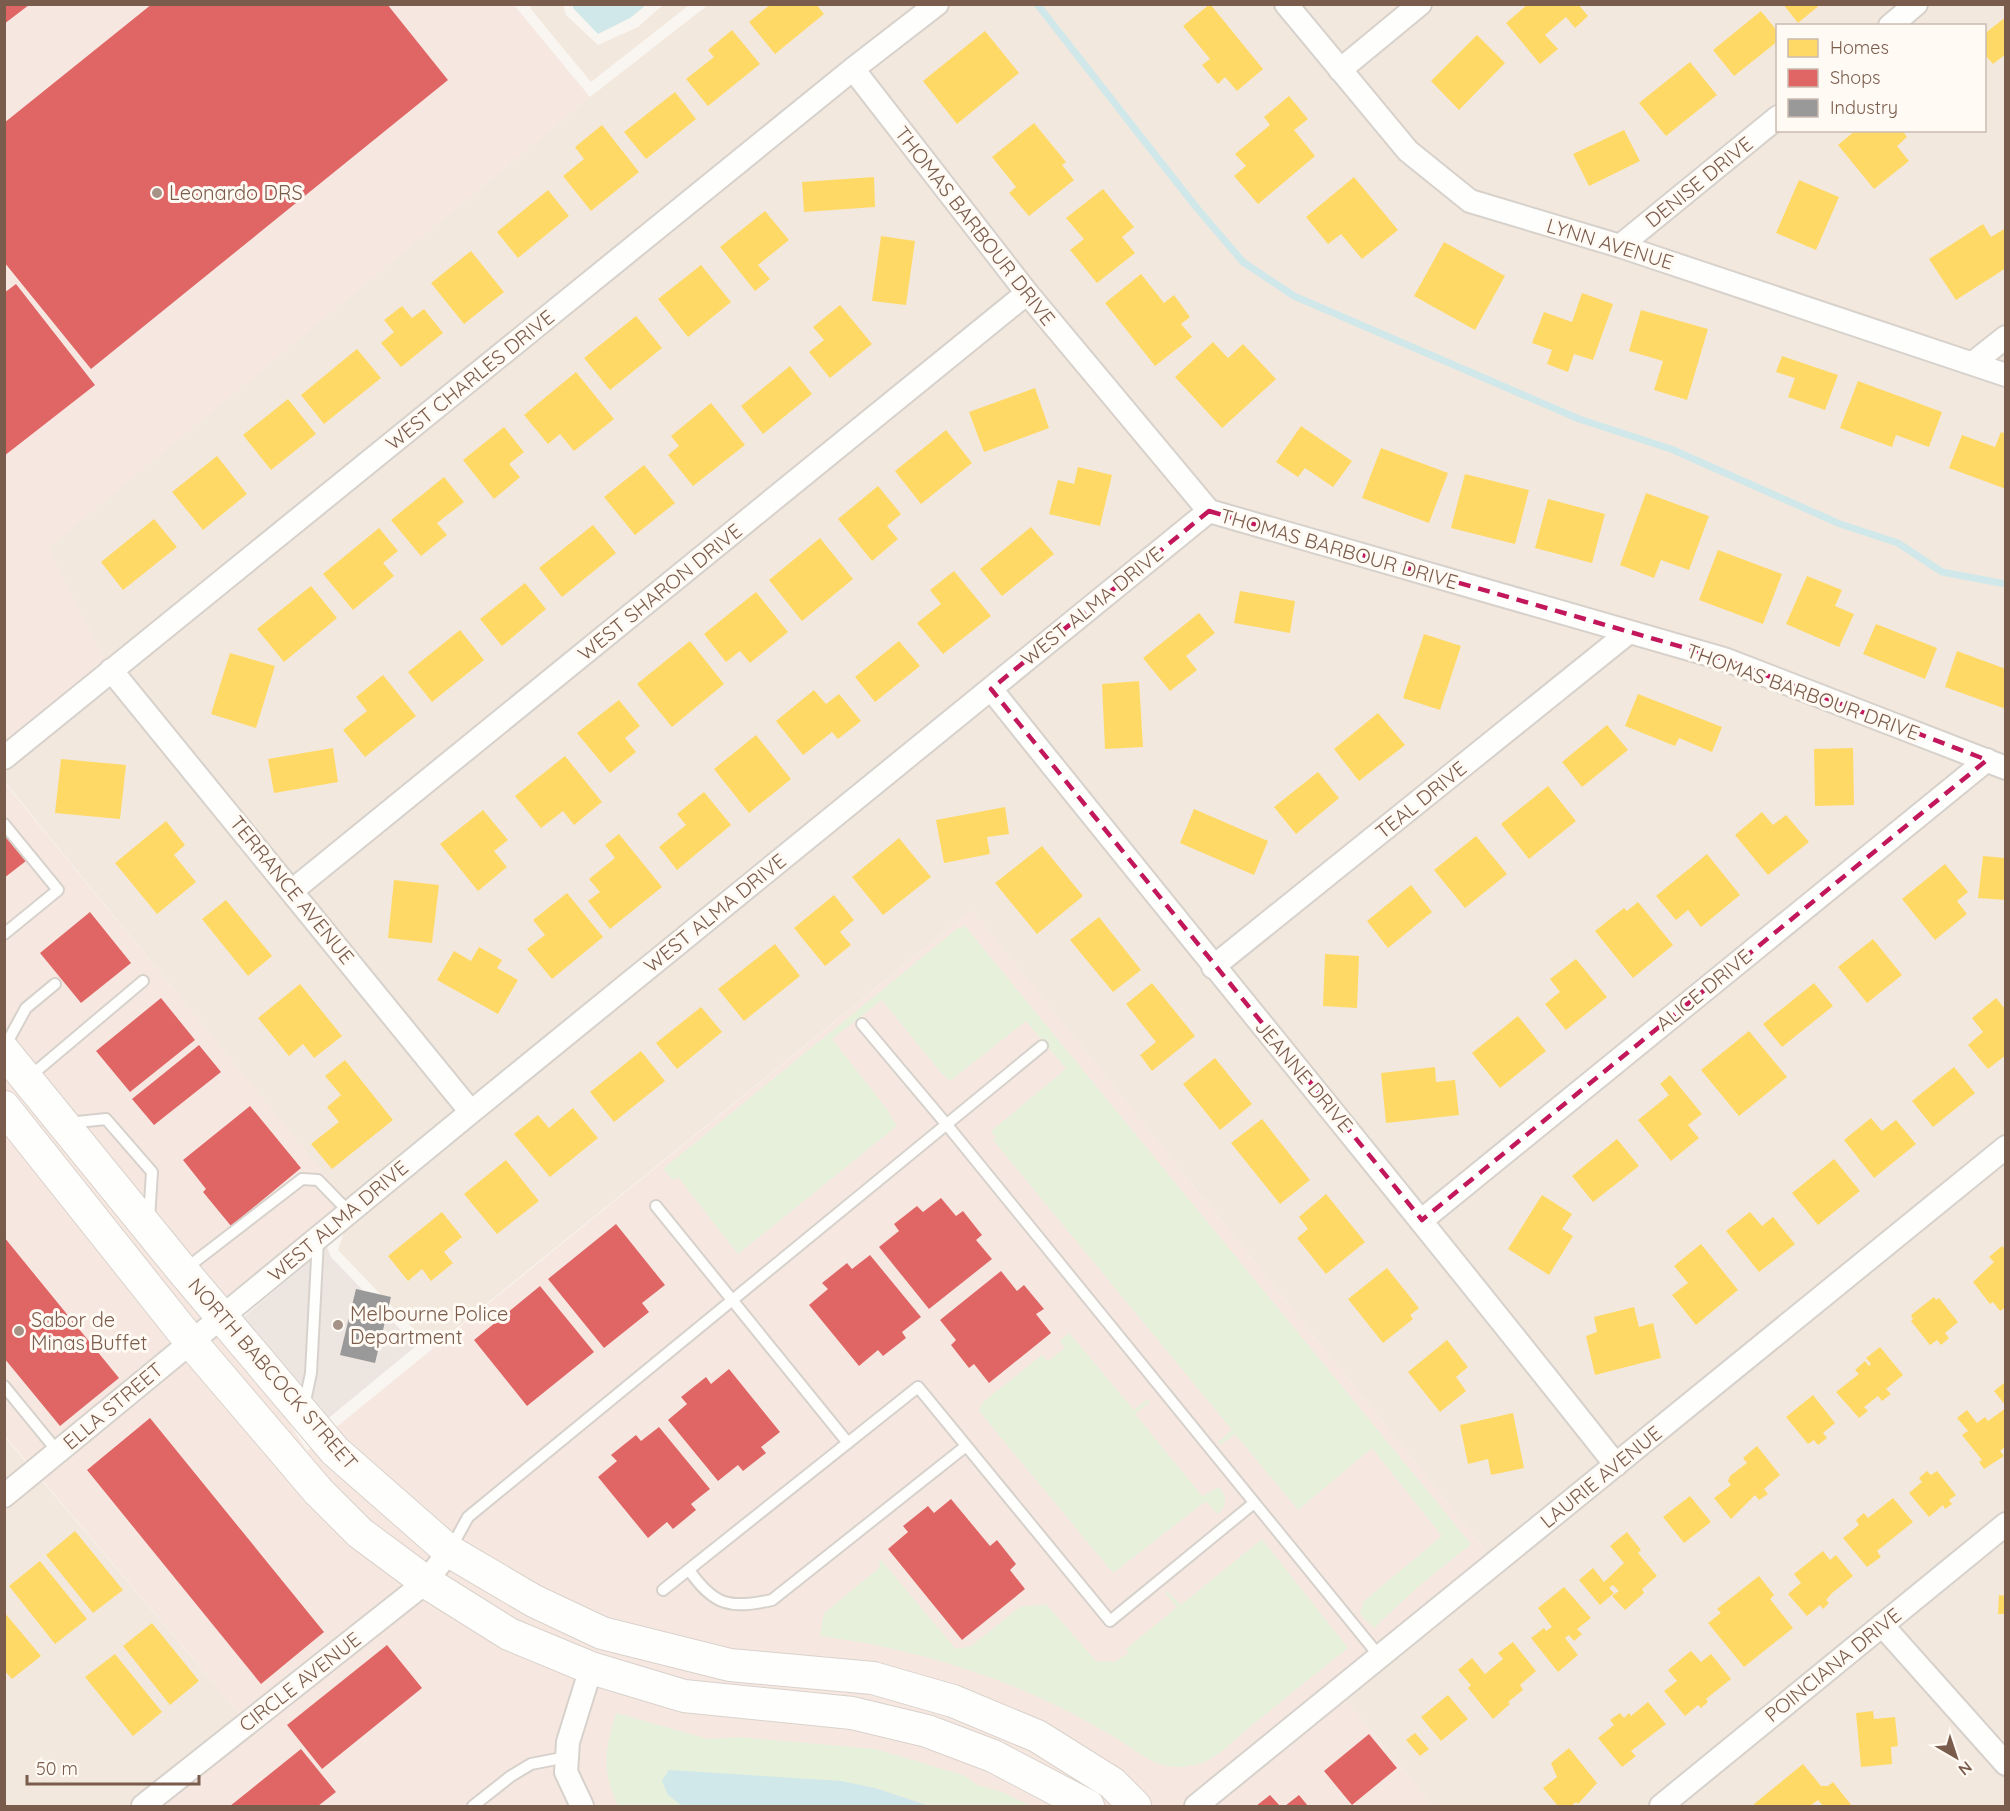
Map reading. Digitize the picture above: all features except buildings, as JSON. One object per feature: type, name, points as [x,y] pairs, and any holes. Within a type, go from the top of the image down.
[{"type":"main road","name":"NORTH BABCOCK STREET","points":[[4,1050],[148,1229],[335,1451],[449,1551],[534,1601],[602,1633],[730,1665],[873,1678],[953,1701],[1037,1736],[1112,1783],[1135,1806]]},
{"type":"main road","name":"NORTH BABCOCK STREET","points":[[4,1107],[191,1342],[318,1491],[360,1533],[426,1582],[509,1634],[591,1668],[684,1696],[852,1713],[927,1731],[993,1756],[1080,1804]]},
{"type":"street","name":"WEST CHARLES DRIVE","points":[[4,758],[853,69],[937,4]]},
{"type":"street","name":"LYNN AVENUE","points":[[1286,4],[1408,151],[1470,201],[1620,246],[2006,375]]},
{"type":"street","points":[[1340,70],[1420,4]]},
{"type":"street","points":[[1892,24],[1916,4]]},
{"type":"street","name":"THOMAS BARBOUR DRIVE","points":[[853,69],[1027,293],[1209,511],[1724,658],[1996,764]]},
{"type":"street","name":"DENISE DRIVE","points":[[1620,246],[1776,119]]},
{"type":"street","name":"WEST SHARON DRIVE","points":[[293,890],[1027,293]]},
{"type":"street","points":[[1973,363],[2006,337]]},
{"type":"street","name":"WEST ALMA DRIVE","points":[[222,1317],[1209,511]]},
{"type":"street","name":"TEAL DRIVE","points":[[1213,967],[1629,632]]},
{"type":"street","name":"TERRANCE AVENUE","points":[[111,670],[293,890],[471,1112]]},
{"type":"street","name":"JEANNE DRIVE","points":[[991,689],[1213,967],[1422,1220],[1616,1465]]},
{"type":"street","name":"ALICE DRIVE","points":[[1422,1220],[1996,764]]},
{"type":"street","name":"LAURIE AVENUE","points":[[1196,1806],[2006,1148]]},
{"type":"street","name":"ELLA STREET","points":[[4,1496],[222,1317]]},
{"type":"street","name":"POINCIANA DRIVE","points":[[1661,1806],[2006,1524]]},
{"type":"street","name":"CIRCLE AVENUE","points":[[144,1806],[426,1582],[449,1551]]},
{"type":"street","points":[[1882,1625],[2006,1764]]},
{"type":"street","points":[[582,1806],[566,1772],[568,1742],[591,1668]]},
{"type":"lane","points":[[4,824],[58,890],[4,934]]},
{"type":"lane","points":[[27,1079],[143,981]]},
{"type":"lane","points":[[4,1050],[26,1008],[55,984]]},
{"type":"lane","points":[[862,1024],[947,1125],[1380,1658]]},
{"type":"lane","points":[[449,1551],[468,1517],[1042,1047]]},
{"type":"lane","points":[[183,1271],[302,1179],[318,1179],[349,1212]]},
{"type":"lane","points":[[656,1206],[848,1443]]},
{"type":"lane","points":[[302,1412],[311,1373],[318,1237]]},
{"type":"lane","points":[[4,1386],[58,1452]]},
{"type":"lane","points":[[663,1590],[918,1387],[1110,1621],[1254,1503]]},
{"type":"lane","points":[[689,1570],[705,1593],[733,1605],[772,1600],[966,1446]]},
{"type":"lane","points":[[472,1806],[511,1776],[531,1764],[567,1757]]},
{"type":"highlighted area","points":[[1209,511],[1724,659],[1987,760],[1422,1220],[991,689]]},
{"type":"shaded area","points":[[5,5],[514,5],[590,97],[48,548],[111,670],[5,758]]},
{"type":"shaded area","points":[[531,5],[563,5],[566,15],[598,45],[638,27],[663,5],[689,5],[591,82],[530,8]]},
{"type":"shaded area","points":[[708,5],[2005,5],[2005,1806],[1433,1806],[1337,1690],[1486,1551],[972,910],[432,1348],[338,1250],[352,1209],[5,782],[5,758],[111,670],[47,548],[590,97]]},
{"type":"shaded area","points":[[4,782],[353,1209],[222,1317],[307,1451],[972,910],[1486,1551],[1379,1657],[1337,1690],[1433,1806],[142,1806],[239,1713],[5,1436]]},
{"type":"shaded area","points":[[327,1247],[331,1257],[416,1346],[325,1421],[240,1320]]},
{"type":"shaded area","points":[[4,1436],[239,1713],[142,1806],[5,1806]]},
{"type":"green space","points":[[965,926],[1471,1544],[1420,1585],[1374,1628],[1360,1614],[1364,1601],[1442,1536],[1372,1448],[1298,1510],[1235,1434],[1220,1445],[1218,1442],[1232,1430],[993,1140],[996,1138],[991,1131],[1066,1069],[1026,1021],[950,1081],[882,1000],[832,1039],[890,1113],[897,1126],[738,1254],[678,1177],[673,1180],[663,1169],[958,928]]},
{"type":"green space","points":[[1069,1333],[1134,1410],[1148,1399],[1150,1402],[1135,1414],[1202,1496],[1219,1487],[1225,1498],[1225,1505],[1217,1514],[1206,1501],[1113,1573],[979,1411],[983,1402],[1042,1355],[1048,1361],[1065,1348],[1060,1341]]},
{"type":"green space","points":[[1262,1539],[1348,1648],[1219,1753],[1202,1763],[1174,1767],[1153,1761],[1111,1735],[1043,1699],[971,1670],[896,1650],[820,1636],[824,1613],[879,1568],[880,1559],[956,1649],[971,1646],[1020,1607],[1046,1604],[1096,1661],[1115,1662],[1129,1653],[1126,1649],[1177,1607],[1165,1593],[1167,1591],[1181,1605]]},
{"type":"green space","points":[[616,1713],[708,1739],[739,1737],[875,1749],[963,1775],[977,1785],[1002,1792],[1031,1806],[929,1806],[875,1788],[668,1795],[682,1806],[618,1806],[609,1781],[606,1760]]},
{"type":"water","points":[[573,4],[646,5],[630,18],[598,34],[573,8]]},
{"type":"water","points":[[669,1770],[841,1781],[875,1788],[929,1806],[682,1806],[668,1795],[662,1781]]},
{"type":"waterway","points":[[1037,4],[1196,207],[1243,262],[1294,296],[1579,419],[1671,449],[1840,524],[1898,543],[1942,572],[2006,584]]},
{"type":"place","name":"Leonardo DRS","points":[[157,193]]},
{"type":"place","name":"Melbourne Police Department","points":[[338,1325]]},
{"type":"place","name":"Sabor de Minas Buffet","points":[[19,1331]]}]
